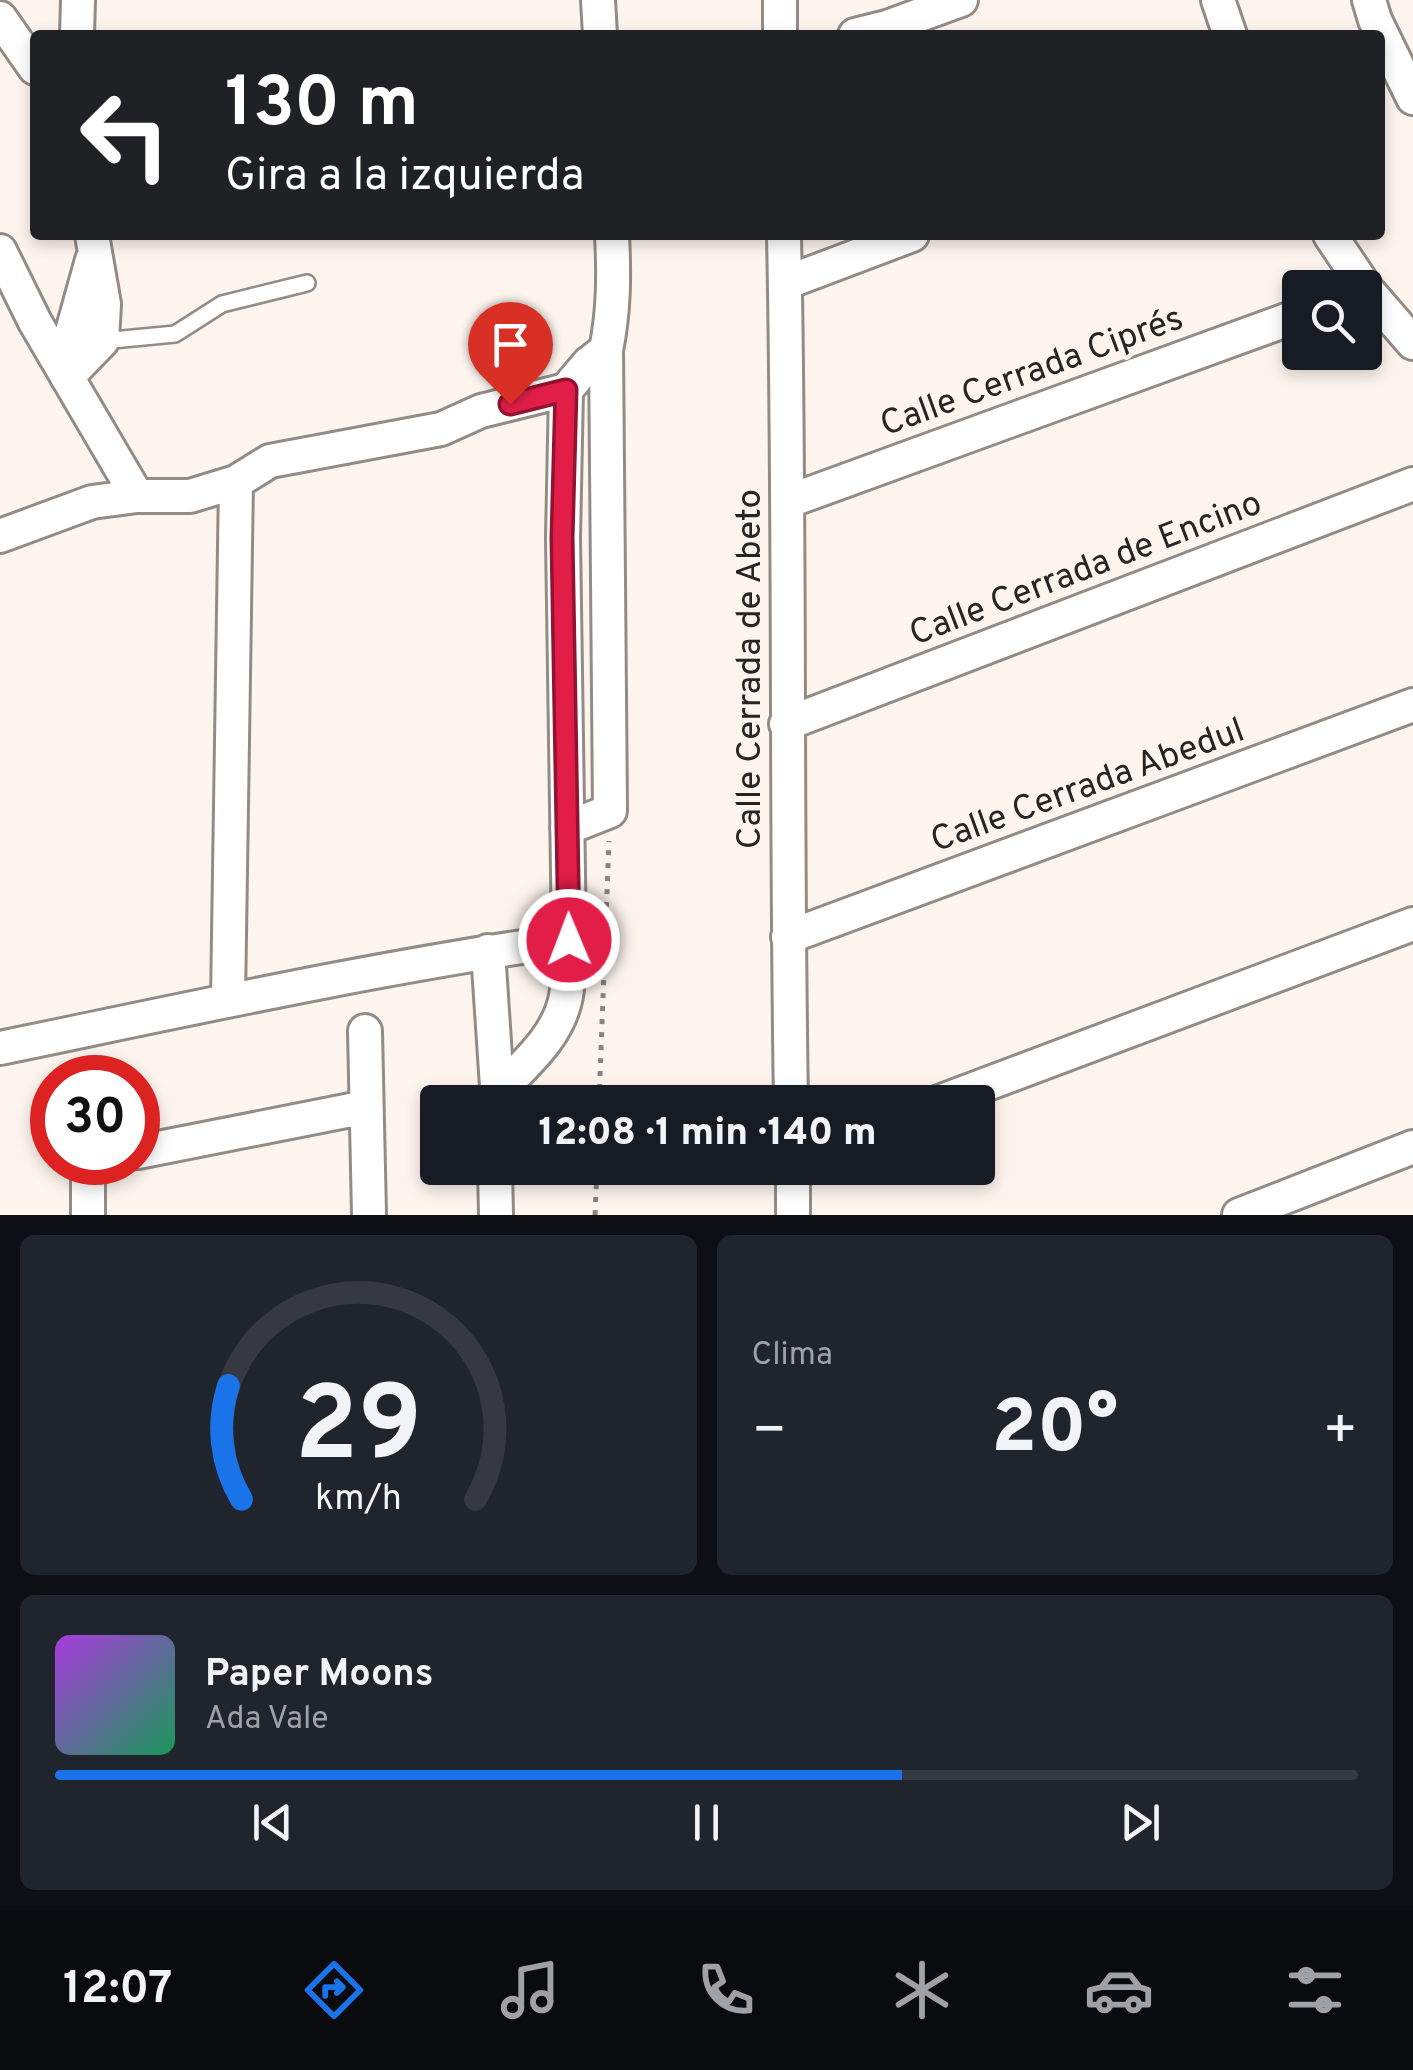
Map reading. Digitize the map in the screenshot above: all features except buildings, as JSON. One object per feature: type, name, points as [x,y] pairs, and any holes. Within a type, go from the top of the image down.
[{"type":"street","points":[[78,0],[78,30]]},
{"type":"street","points":[[598,0],[600,30]]},
{"type":"street","points":[[780,0],[780,30]]},
{"type":"street","points":[[873,30],[962,0]]},
{"type":"street","points":[[1218,0],[1228,30]]},
{"type":"street","points":[[1369,0],[1380,30]]},
{"type":"street","points":[[0,18],[30,61]]},
{"type":"street","points":[[1385,41],[1413,98]]},
{"type":"street","points":[[567,828],[610,811],[606,350],[612,324],[612,240]]},
{"type":"street","name":"Calle Cerrada de Abeto","points":[[784,240],[792,1085]]},
{"type":"street","points":[[785,283],[899,240]]},
{"type":"street","points":[[1333,240],[1352,270]]},
{"type":"street","points":[[66,377],[102,340],[104,304],[93,243]]},
{"type":"street","points":[[66,377],[70,339],[93,243]]},
{"type":"street","points":[[0,251],[35,322],[136,496]]},
{"type":"street","points":[[1382,309],[1413,344]]},
{"type":"street","name":"Calle Cerrada Ciprés","points":[[788,501],[1282,322]]},
{"type":"street","points":[[0,536],[92,502],[136,496],[190,496],[236,482],[270,460],[440,429],[481,411],[566,390],[606,350]]},
{"type":"street","points":[[509,1085],[560,1018],[566,995],[569,940],[562,538],[566,390]]},
{"type":"street","points":[[228,1000],[236,482]]},
{"type":"street","name":"Calle Cerrada de Encino","points":[[786,724],[1413,484]]},
{"type":"street","name":"Calle Cerrada Abedul","points":[[788,937],[1413,705]]},
{"type":"street","points":[[984,1085],[1413,924]]},
{"type":"street","points":[[0,1048],[228,1000],[488,951],[569,940]]},
{"type":"street","points":[[488,951],[497,1085]]},
{"type":"street","points":[[365,1032],[368,1215]]},
{"type":"street","points":[[160,1148],[366,1107]]},
{"type":"street","points":[[1239,1215],[1413,1147]]},
{"type":"street","points":[[88,1185],[88,1215]]},
{"type":"street","points":[[495,1185],[496,1215]]},
{"type":"street","points":[[792,1185],[793,1215]]},
{"type":"lane","points":[[102,340],[175,334],[222,304],[307,282]]},
{"type":"path","points":[[600,1085],[610,811]]},
{"type":"path","points":[[595,1215],[596,1185]]},
{"type":"route","points":[[510,404],[566,390],[562,538],[569,940]]}]
